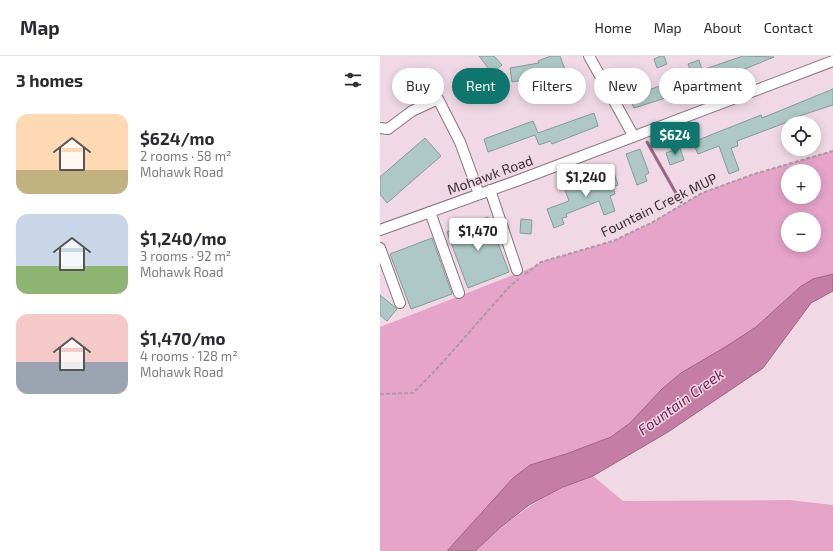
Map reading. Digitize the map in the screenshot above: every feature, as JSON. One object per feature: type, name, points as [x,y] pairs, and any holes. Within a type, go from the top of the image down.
[{"type":"street","points":[[589,56],[633,135]]},
{"type":"street","name":"Mohawk Road","points":[[380,230],[833,61]]},
{"type":"street","points":[[380,128],[388,129],[412,111],[438,99],[460,142],[479,194]]},
{"type":"street","points":[[490,190],[517,270]]},
{"type":"street","points":[[430,212],[459,293]]},
{"type":"street","points":[[380,248],[400,303]]},
{"type":"path","name":"Fountain Creek MUP","points":[[380,394],[413,393],[441,366],[511,285],[541,262],[613,241],[654,222],[702,193],[739,179],[833,151]]},
{"type":"shaded area","points":[[833,151],[833,274],[813,279],[800,287],[756,327],[662,389],[630,423],[611,437],[566,454],[530,465],[513,478],[447,551],[380,551],[380,327],[536,266],[541,262],[613,241],[653,222],[702,193],[754,174],[781,166],[781,204],[821,204],[821,164],[788,164],[816,156],[821,156],[821,154]]},
{"type":"shaded area","points":[[593,476],[623,501],[789,500],[833,505],[833,551],[475,551],[502,527],[530,506],[560,489]]},
{"type":"water","name":"Fountain Creek","points":[[833,274],[833,291],[811,303],[763,368],[668,432],[593,476],[563,487],[529,505],[501,527],[475,551],[447,551],[513,478],[530,465],[566,454],[611,437],[630,423],[662,389],[681,373],[756,327],[800,287],[813,279]]},
{"type":"building","points":[[479,56],[494,56],[502,65],[498,68],[488,68]]},
{"type":"building","points":[[551,56],[560,56],[565,68],[518,68],[518,81],[512,82],[510,68],[539,63],[538,61]]},
{"type":"building","points":[[664,56],[667,64],[657,68],[654,59]]},
{"type":"building","points":[[743,56],[774,57],[747,68],[708,68]]},
{"type":"building","points":[[699,60],[701,68],[690,68],[688,64]]},
{"type":"building","points":[[659,86],[659,100],[651,103],[651,89]]},
{"type":"building","points":[[833,89],[833,105],[799,116],[781,116],[781,124],[737,141],[738,146],[731,148],[739,170],[729,174],[719,146],[698,154],[693,142],[761,115],[762,118]]},
{"type":"building","points":[[632,104],[647,104],[634,108]]},
{"type":"building","points":[[594,113],[598,126],[552,144],[550,141],[539,145],[535,135],[488,152],[484,139],[533,121],[538,133]]},
{"type":"building","points":[[425,138],[441,156],[387,203],[380,194],[380,177]]},
{"type":"building","points":[[680,148],[684,160],[670,165],[666,153]]},
{"type":"building","points":[[640,149],[649,173],[645,175],[647,181],[637,185],[626,154]]},
{"type":"building","points":[[614,173],[618,185],[613,187],[615,194],[610,196],[615,211],[604,215],[599,201],[566,214],[567,217],[562,218],[564,224],[554,228],[547,209],[569,201],[565,190]]},
{"type":"building","points":[[488,217],[509,272],[468,288],[447,232]]},
{"type":"building","points":[[521,219],[532,220],[531,234],[520,233]]},
{"type":"building","points":[[432,238],[452,294],[411,309],[390,254]]},
{"type":"building","points":[[380,295],[397,309],[387,321],[380,315]]},
{"type":"waterway","points":[[647,142],[681,202]]}]
